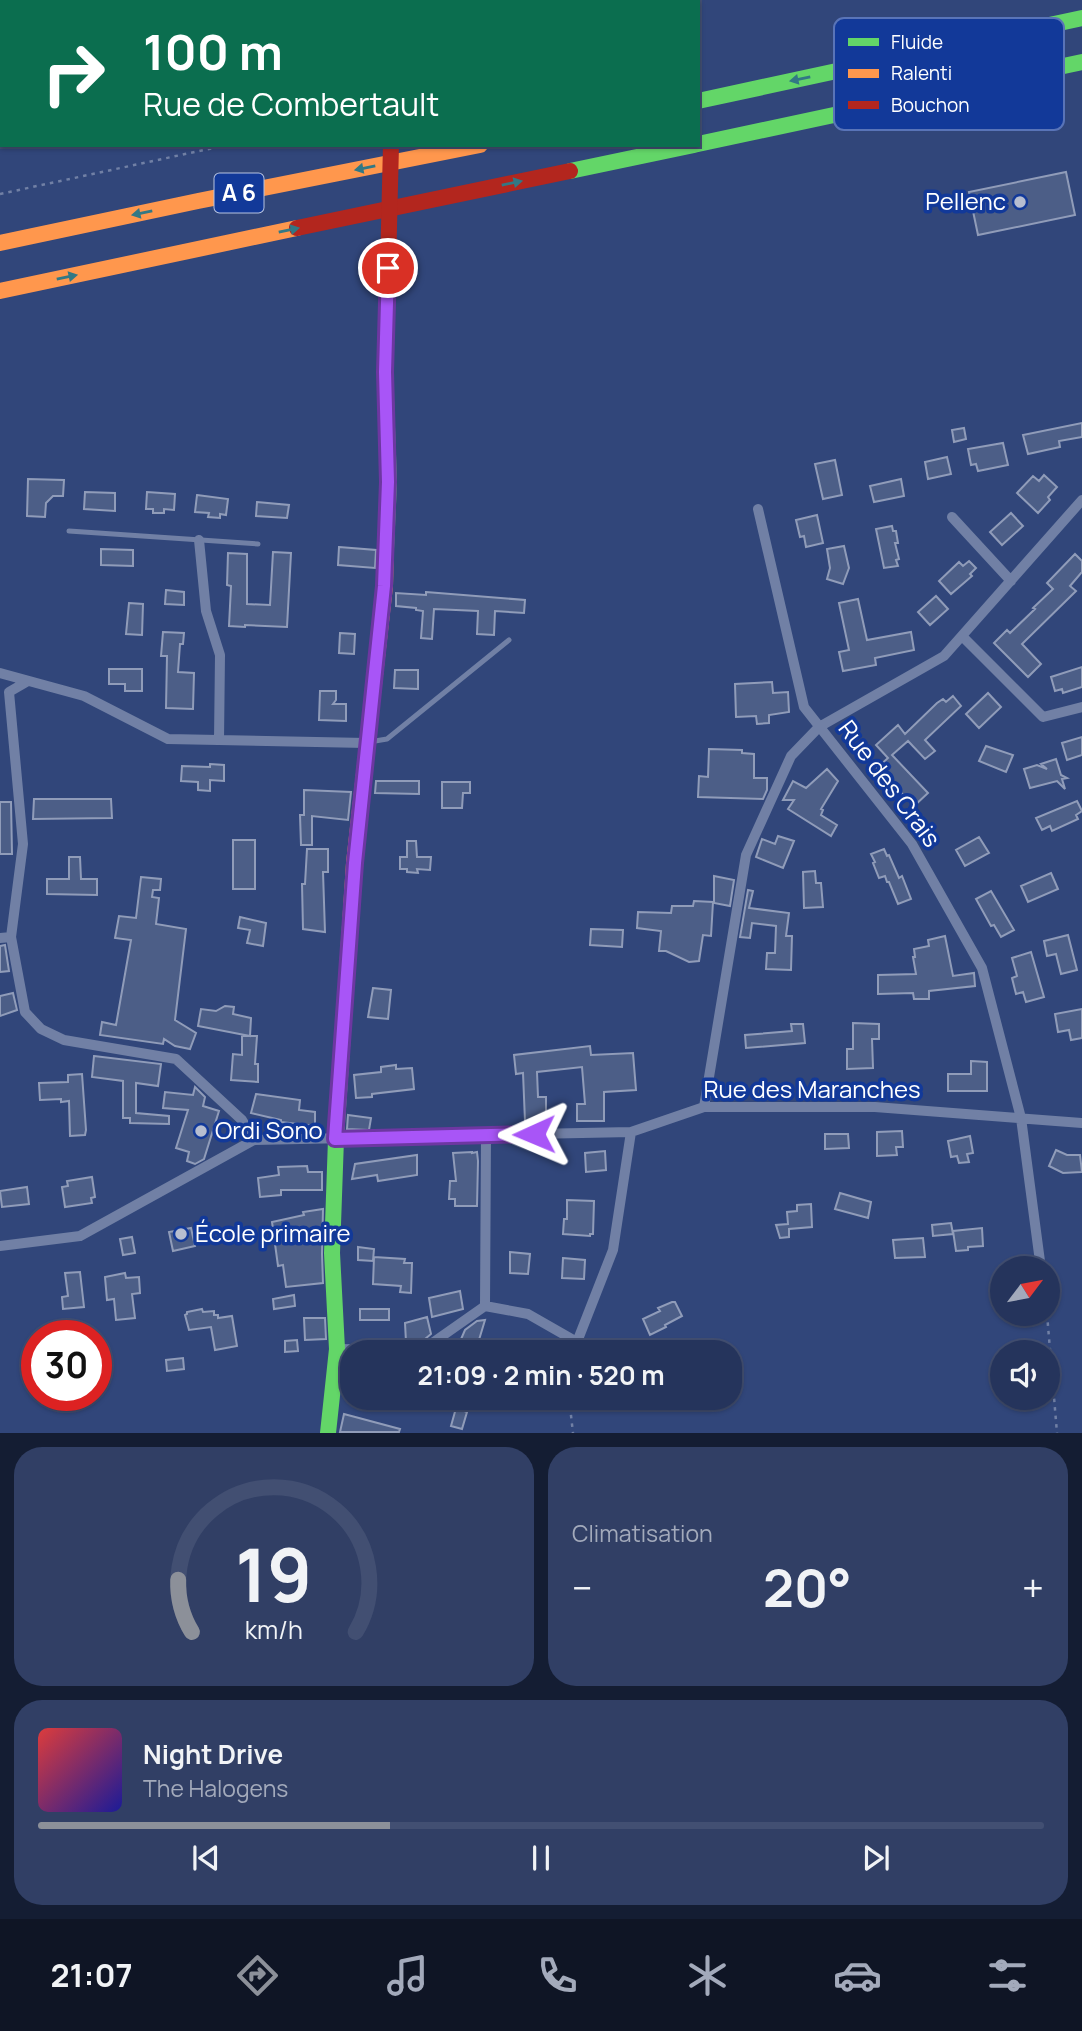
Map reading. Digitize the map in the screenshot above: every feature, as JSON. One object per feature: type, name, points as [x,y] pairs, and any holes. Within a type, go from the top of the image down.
[{"type":"main road","points":[[1064,22],[1082,18]]},
{"type":"main road","name":"A 6","points":[[1064,66],[1082,62]]},
{"type":"main road","points":[[700,101],[834,72]]},
{"type":"main road","name":"A 6","points":[[700,144],[834,115]]},
{"type":"main road","points":[[328,1433],[337,1349],[332,1253],[335,1139],[354,877],[384,586],[388,482],[385,372],[391,147]]},
{"type":"main road","name":"A 6","points":[[0,243],[470,147]]},
{"type":"main road","name":"A 6","points":[[0,291],[686,147]]},
{"type":"street","points":[[704,1107],[746,855],[791,756],[819,727],[944,656],[1082,500]]},
{"type":"street","name":"Rue des Crais","points":[[758,509],[804,707],[912,844],[982,968],[1021,1118],[1039,1256]]},
{"type":"street","points":[[952,517],[1011,581]]},
{"type":"street","points":[[199,540],[206,611],[220,654],[219,740]]},
{"type":"street","points":[[962,636],[1043,717],[1082,707]]},
{"type":"street","points":[[0,673],[83,696],[168,739],[366,743]]},
{"type":"street","points":[[0,1246],[80,1236],[254,1140],[242,1120],[176,1059],[64,1040],[41,1029],[25,1012],[6,937],[23,844],[9,692],[28,681]]},
{"type":"street","name":"Rue des Maranches","points":[[254,1140],[631,1132],[704,1107],[875,1107],[1082,1123]]},
{"type":"street","points":[[337,1349],[407,1350],[428,1346],[485,1306],[528,1314],[577,1342],[613,1250],[631,1132]]},
{"type":"street","points":[[485,1306],[486,1135]]},
{"type":"lane","points":[[69,530],[258,544]]},
{"type":"lane","points":[[366,743],[387,739],[509,640]]},
{"type":"path","points":[[0,194],[218,147]]},
{"type":"path","points":[[1048,1326],[1057,1433]]},
{"type":"path","points":[[570,1410],[573,1433]]},
{"type":"building","points":[[1066,172],[1075,215],[978,235],[969,192]]},
{"type":"building","points":[[1082,423],[1082,437],[1059,441],[1060,447],[1028,454],[1023,435]]},
{"type":"building","points":[[964,428],[966,439],[954,442],[952,430]]},
{"type":"building","points":[[1003,443],[1008,465],[978,471],[976,464],[971,465],[968,449]]},
{"type":"building","points":[[947,457],[951,474],[928,479],[925,462]]},
{"type":"building","points":[[835,460],[842,495],[823,499],[815,464]]},
{"type":"building","points":[[1044,475],[1057,487],[1038,513],[1017,493],[1033,476],[1039,481]]},
{"type":"building","points":[[28,479],[64,480],[63,496],[53,496],[46,503],[45,517],[27,516]]},
{"type":"building","points":[[901,479],[904,496],[874,502],[870,486]]},
{"type":"building","points":[[85,492],[115,493],[115,511],[84,509]]},
{"type":"building","points":[[147,492],[175,494],[174,510],[164,509],[164,513],[153,513],[153,509],[146,509]]},
{"type":"building","points":[[197,495],[228,499],[226,515],[220,514],[220,518],[208,517],[209,513],[195,512]]},
{"type":"building","points":[[257,502],[289,505],[287,518],[256,516]]},
{"type":"building","points":[[1011,513],[1023,526],[1002,545],[990,532]]},
{"type":"building","points":[[817,515],[823,543],[806,547],[804,536],[800,537],[796,520]]},
{"type":"building","points":[[892,526],[893,531],[896,531],[898,543],[895,543],[898,566],[884,568],[876,529]]},
{"type":"building","points":[[844,546],[849,568],[843,584],[827,579],[830,568],[827,549]]},
{"type":"building","points":[[339,547],[376,550],[375,568],[338,565]]},
{"type":"building","points":[[101,549],[133,550],[133,566],[101,565]]},
{"type":"building","points":[[273,552],[291,553],[287,627],[229,626],[231,586],[227,585],[228,553],[247,554],[247,604],[270,605]]},
{"type":"building","points":[[1075,554],[1082,561],[1082,572],[1070,586],[1076,591],[1022,644],[1041,664],[1028,677],[994,643],[1007,630],[1010,633],[1035,609],[1033,608],[1053,589],[1047,583]]},
{"type":"building","points":[[969,561],[976,568],[970,574],[972,576],[951,594],[939,581],[959,562],[963,566]]},
{"type":"building","points":[[166,590],[184,592],[184,605],[165,604]]},
{"type":"building","points":[[426,592],[525,600],[524,613],[495,611],[494,635],[477,634],[478,611],[434,609],[432,639],[421,638],[423,611],[396,606],[396,593],[426,595]]},
{"type":"building","points":[[936,596],[948,609],[930,625],[918,612]]},
{"type":"building","points":[[858,599],[867,640],[911,632],[914,650],[875,658],[876,665],[843,671],[839,652],[849,650],[839,603]]},
{"type":"building","points":[[129,603],[143,604],[142,635],[126,634]]},
{"type":"building","points":[[163,632],[184,633],[183,644],[180,644],[178,672],[194,673],[193,709],[166,708],[167,656],[161,656]]},
{"type":"building","points":[[340,633],[355,634],[354,654],[339,653]]},
{"type":"building","points":[[1082,667],[1082,687],[1063,693],[1062,689],[1055,691],[1051,677]]},
{"type":"building","points":[[109,669],[142,669],[142,691],[125,691],[125,684],[109,684]]},
{"type":"building","points":[[395,670],[418,670],[418,689],[394,688]]},
{"type":"building","points":[[772,682],[773,693],[788,692],[789,712],[769,715],[769,723],[757,724],[756,716],[736,717],[735,684]]},
{"type":"building","points":[[320,691],[336,691],[333,704],[346,704],[346,721],[319,720]]},
{"type":"building","points":[[988,693],[1001,707],[979,728],[966,714]]},
{"type":"building","points":[[953,696],[961,706],[925,740],[935,751],[925,759],[908,741],[892,755],[928,793],[914,806],[877,768],[888,758],[876,745],[898,725],[905,734],[937,703],[943,699],[946,702]]},
{"type":"building","points":[[1082,737],[1082,755],[1067,760],[1062,743]]},
{"type":"building","points":[[986,746],[1013,755],[1006,772],[979,761]]},
{"type":"building","points":[[709,749],[742,750],[742,753],[754,754],[754,778],[767,778],[767,790],[763,799],[698,797],[699,776],[708,777]]},
{"type":"building","points":[[1056,759],[1061,775],[1067,778],[1062,779],[1065,789],[1057,781],[1030,788],[1024,769],[1037,765],[1047,769],[1041,764]]},
{"type":"building","points":[[210,764],[224,765],[224,781],[210,780],[210,791],[198,790],[198,782],[181,781],[182,766],[210,767]]},
{"type":"building","points":[[827,769],[838,781],[821,809],[821,815],[837,825],[831,836],[788,809],[794,800],[783,800],[793,781],[806,788]]},
{"type":"building","points":[[376,781],[419,781],[419,794],[375,793]]},
{"type":"building","points":[[442,782],[470,782],[470,793],[463,793],[462,808],[442,808]]},
{"type":"building","points":[[304,790],[351,792],[348,820],[312,816],[312,845],[301,845],[300,815],[304,815]]},
{"type":"building","points":[[34,799],[111,799],[112,818],[33,819]]},
{"type":"building","points":[[1077,801],[1082,811],[1076,815],[1078,819],[1052,831],[1050,826],[1042,830],[1036,818]]},
{"type":"building","points":[[0,802],[11,802],[12,854],[0,854]]},
{"type":"building","points":[[778,836],[794,841],[783,868],[756,857],[762,839],[775,844]]},
{"type":"building","points":[[979,837],[989,853],[965,866],[956,850]]},
{"type":"building","points":[[233,840],[255,840],[255,889],[233,889]]},
{"type":"building","points":[[407,841],[416,841],[417,857],[431,857],[430,870],[417,869],[418,873],[400,869],[400,857],[407,857]]},
{"type":"building","points":[[307,849],[328,849],[328,872],[323,872],[325,932],[303,929],[302,884],[305,884]]},
{"type":"building","points":[[884,849],[899,878],[902,876],[911,899],[898,904],[885,876],[879,878],[871,854]]},
{"type":"building","points":[[69,857],[80,857],[81,879],[97,879],[97,895],[47,894],[47,879],[69,879]]},
{"type":"building","points":[[815,871],[816,883],[821,883],[823,907],[804,908],[803,872]]},
{"type":"building","points":[[1051,873],[1058,889],[1028,902],[1021,886]]},
{"type":"building","points":[[714,876],[734,880],[730,906],[714,903]]},
{"type":"building","points":[[141,877],[161,879],[160,890],[153,890],[152,897],[159,898],[156,924],[186,929],[175,1020],[196,1033],[190,1049],[175,1046],[164,1039],[163,1044],[100,1035],[102,1022],[116,1025],[131,940],[115,938],[119,916],[136,918]]},
{"type":"building","points":[[748,890],[753,891],[749,908],[789,913],[786,936],[792,936],[791,970],[766,969],[767,953],[775,953],[776,926],[752,923],[750,938],[740,937]]},
{"type":"building","points":[[991,891],[1014,930],[1001,937],[994,925],[991,926],[976,899]]},
{"type":"building","points":[[694,901],[713,902],[711,936],[703,935],[699,961],[689,962],[666,951],[659,951],[661,931],[637,928],[638,912],[671,913],[672,906],[693,906]]},
{"type":"building","points":[[240,917],[266,923],[263,946],[247,943],[250,930],[238,928]]},
{"type":"building","points":[[591,929],[623,930],[622,947],[590,945]]},
{"type":"building","points":[[1068,935],[1077,970],[1061,974],[1056,954],[1047,956],[1044,941]]},
{"type":"building","points":[[945,936],[953,976],[974,973],[975,986],[929,991],[929,999],[914,999],[913,993],[878,994],[878,975],[916,974],[914,949],[929,946],[928,940]]},
{"type":"building","points":[[5,945],[9,971],[0,972],[0,946]]},
{"type":"building","points":[[1031,952],[1044,997],[1026,1002],[1023,992],[1016,994],[1012,978],[1017,976],[1012,958]]},
{"type":"building","points":[[373,988],[391,990],[388,1019],[368,1017]]},
{"type":"building","points":[[13,993],[17,1010],[0,1016],[0,996]]},
{"type":"building","points":[[225,1006],[234,1007],[233,1014],[251,1018],[250,1036],[198,1026],[201,1009],[216,1011]]},
{"type":"building","points":[[1082,1009],[1082,1038],[1071,1040],[1069,1030],[1058,1032],[1055,1014]]},
{"type":"building","points":[[853,1023],[879,1024],[879,1039],[872,1039],[873,1068],[847,1069],[847,1049],[853,1049]]},
{"type":"building","points":[[791,1024],[803,1024],[805,1043],[746,1048],[745,1035],[792,1031]]},
{"type":"building","points":[[242,1036],[257,1036],[255,1064],[258,1064],[258,1082],[231,1080],[233,1054],[242,1055]]},
{"type":"building","points":[[590,1046],[591,1055],[633,1053],[636,1090],[604,1092],[604,1121],[577,1121],[577,1104],[585,1104],[582,1067],[537,1072],[538,1097],[546,1097],[546,1121],[525,1121],[523,1073],[516,1074],[514,1055]]},
{"type":"building","points":[[94,1056],[161,1064],[158,1086],[136,1083],[136,1113],[169,1116],[169,1124],[130,1123],[130,1118],[123,1118],[123,1081],[92,1077]]},
{"type":"building","points":[[971,1061],[987,1062],[987,1091],[948,1091],[948,1074],[971,1074]]},
{"type":"building","points":[[396,1065],[396,1069],[412,1068],[414,1089],[356,1098],[354,1075],[381,1072],[381,1067]]},
{"type":"building","points":[[82,1074],[86,1130],[85,1135],[70,1136],[69,1101],[40,1100],[39,1083],[68,1082],[68,1075]]},
{"type":"building","points":[[195,1087],[205,1097],[203,1106],[219,1111],[204,1159],[195,1164],[187,1161],[189,1152],[176,1148],[188,1110],[163,1108],[165,1092],[193,1095]]},
{"type":"building","points":[[256,1094],[300,1100],[299,1110],[315,1112],[315,1126],[281,1122],[251,1113]]},
{"type":"building","points":[[348,1115],[371,1118],[369,1130],[347,1129]]},
{"type":"building","points":[[902,1131],[903,1147],[896,1147],[897,1155],[877,1156],[877,1132]]},
{"type":"building","points":[[825,1134],[848,1134],[849,1148],[825,1149]]},
{"type":"building","points":[[970,1136],[973,1153],[967,1154],[969,1162],[959,1163],[957,1156],[951,1157],[948,1141]]},
{"type":"building","points":[[1056,1150],[1067,1155],[1080,1155],[1082,1172],[1063,1173],[1049,1166]]},
{"type":"building","points":[[605,1151],[606,1170],[586,1172],[585,1153]]},
{"type":"building","points":[[477,1152],[478,1161],[477,1206],[455,1206],[455,1199],[449,1199],[450,1181],[456,1181],[453,1153]]},
{"type":"building","points":[[417,1155],[417,1175],[378,1181],[377,1175],[352,1179],[355,1164]]},
{"type":"building","points":[[307,1166],[308,1172],[322,1172],[322,1190],[281,1190],[281,1195],[260,1197],[258,1178],[279,1175],[278,1167]]},
{"type":"building","points":[[92,1177],[95,1197],[91,1198],[92,1203],[65,1207],[62,1187],[68,1186],[67,1181]]},
{"type":"building","points":[[27,1187],[29,1204],[2,1207],[0,1191]]},
{"type":"building","points":[[840,1193],[871,1202],[868,1218],[835,1209]]},
{"type":"building","points":[[567,1200],[594,1201],[593,1234],[563,1234],[564,1219],[567,1219]]},
{"type":"building","points":[[811,1204],[812,1227],[789,1229],[789,1237],[780,1238],[776,1225],[788,1224],[787,1212],[797,1211],[797,1205]]},
{"type":"building","points":[[323,1209],[323,1283],[286,1287],[283,1265],[278,1266],[272,1222]]},
{"type":"building","points":[[951,1223],[953,1234],[933,1236],[932,1225]]},
{"type":"building","points":[[191,1228],[195,1246],[173,1251],[169,1232]]},
{"type":"building","points":[[982,1228],[983,1246],[956,1251],[953,1231]]},
{"type":"building","points":[[132,1237],[135,1253],[123,1255],[120,1239]]},
{"type":"building","points":[[923,1238],[925,1257],[895,1258],[893,1240]]},
{"type":"building","points":[[358,1247],[374,1249],[373,1261],[358,1260]]},
{"type":"building","points":[[510,1252],[530,1254],[528,1274],[510,1273]]},
{"type":"building","points":[[374,1257],[405,1259],[404,1263],[412,1263],[411,1293],[400,1292],[401,1286],[373,1284]]},
{"type":"building","points":[[563,1258],[585,1260],[584,1279],[562,1278]]},
{"type":"building","points":[[80,1272],[84,1307],[63,1309],[62,1297],[68,1296],[65,1273]]},
{"type":"building","points":[[125,1273],[126,1278],[139,1277],[140,1293],[132,1294],[135,1318],[116,1320],[114,1299],[107,1300],[105,1277]]},
{"type":"building","points":[[460,1291],[463,1309],[432,1317],[429,1298]]},
{"type":"building","points":[[294,1295],[295,1306],[274,1309],[273,1299]]},
{"type":"building","points":[[675,1302],[682,1316],[650,1335],[643,1319]]},
{"type":"building","points":[[202,1309],[203,1312],[214,1311],[218,1318],[232,1316],[237,1346],[215,1350],[211,1327],[189,1330],[185,1315],[187,1312]]},
{"type":"building","points":[[360,1309],[389,1309],[389,1320],[360,1320]]},
{"type":"building","points":[[427,1317],[431,1334],[425,1339],[406,1340],[405,1323]]},
{"type":"building","points":[[304,1318],[325,1318],[326,1339],[305,1340]]},
{"type":"building","points":[[485,1320],[479,1340],[461,1340],[465,1330],[477,1321]]},
{"type":"building","points":[[297,1340],[298,1351],[285,1352],[285,1341]]},
{"type":"building","points":[[183,1358],[184,1369],[167,1371],[166,1360]]},
{"type":"building","points":[[455,1410],[467,1412],[462,1429],[451,1426]]},
{"type":"building","points":[[344,1414],[400,1429],[399,1432],[340,1432]]},
{"type":"traffic: fast","points":[[1064,22],[1082,18]]},
{"type":"traffic: fast","points":[[1064,66],[1082,62]]},
{"type":"traffic: fast","points":[[700,101],[834,72]]},
{"type":"traffic: fast","points":[[700,144],[834,115]]},
{"type":"traffic: fast","points":[[570,171],[684,147]]},
{"type":"traffic: fast","points":[[386,549],[389,482],[385,372],[388,268]]},
{"type":"traffic: fast","points":[[328,1433],[337,1349],[332,1253],[336,1139],[350,925]]},
{"type":"traffic: slow","points":[[0,243],[470,147]]},
{"type":"traffic: slow","points":[[0,291],[297,228]]},
{"type":"traffic: slow","points":[[350,925],[354,863],[385,586],[386,549]]},
{"type":"traffic: jam","points":[[388,268],[391,147]]},
{"type":"traffic: jam","points":[[297,228],[570,171]]},
{"type":"place","name":"Pellenc","points":[[1020,202]]},
{"type":"place","name":"Ordi Sono","points":[[201,1131]]},
{"type":"place","name":"École primaire","points":[[181,1234]]},
{"type":"route","points":[[388,268],[385,372],[388,482],[384,586],[355,863],[335,1139],[534,1134]]}]
